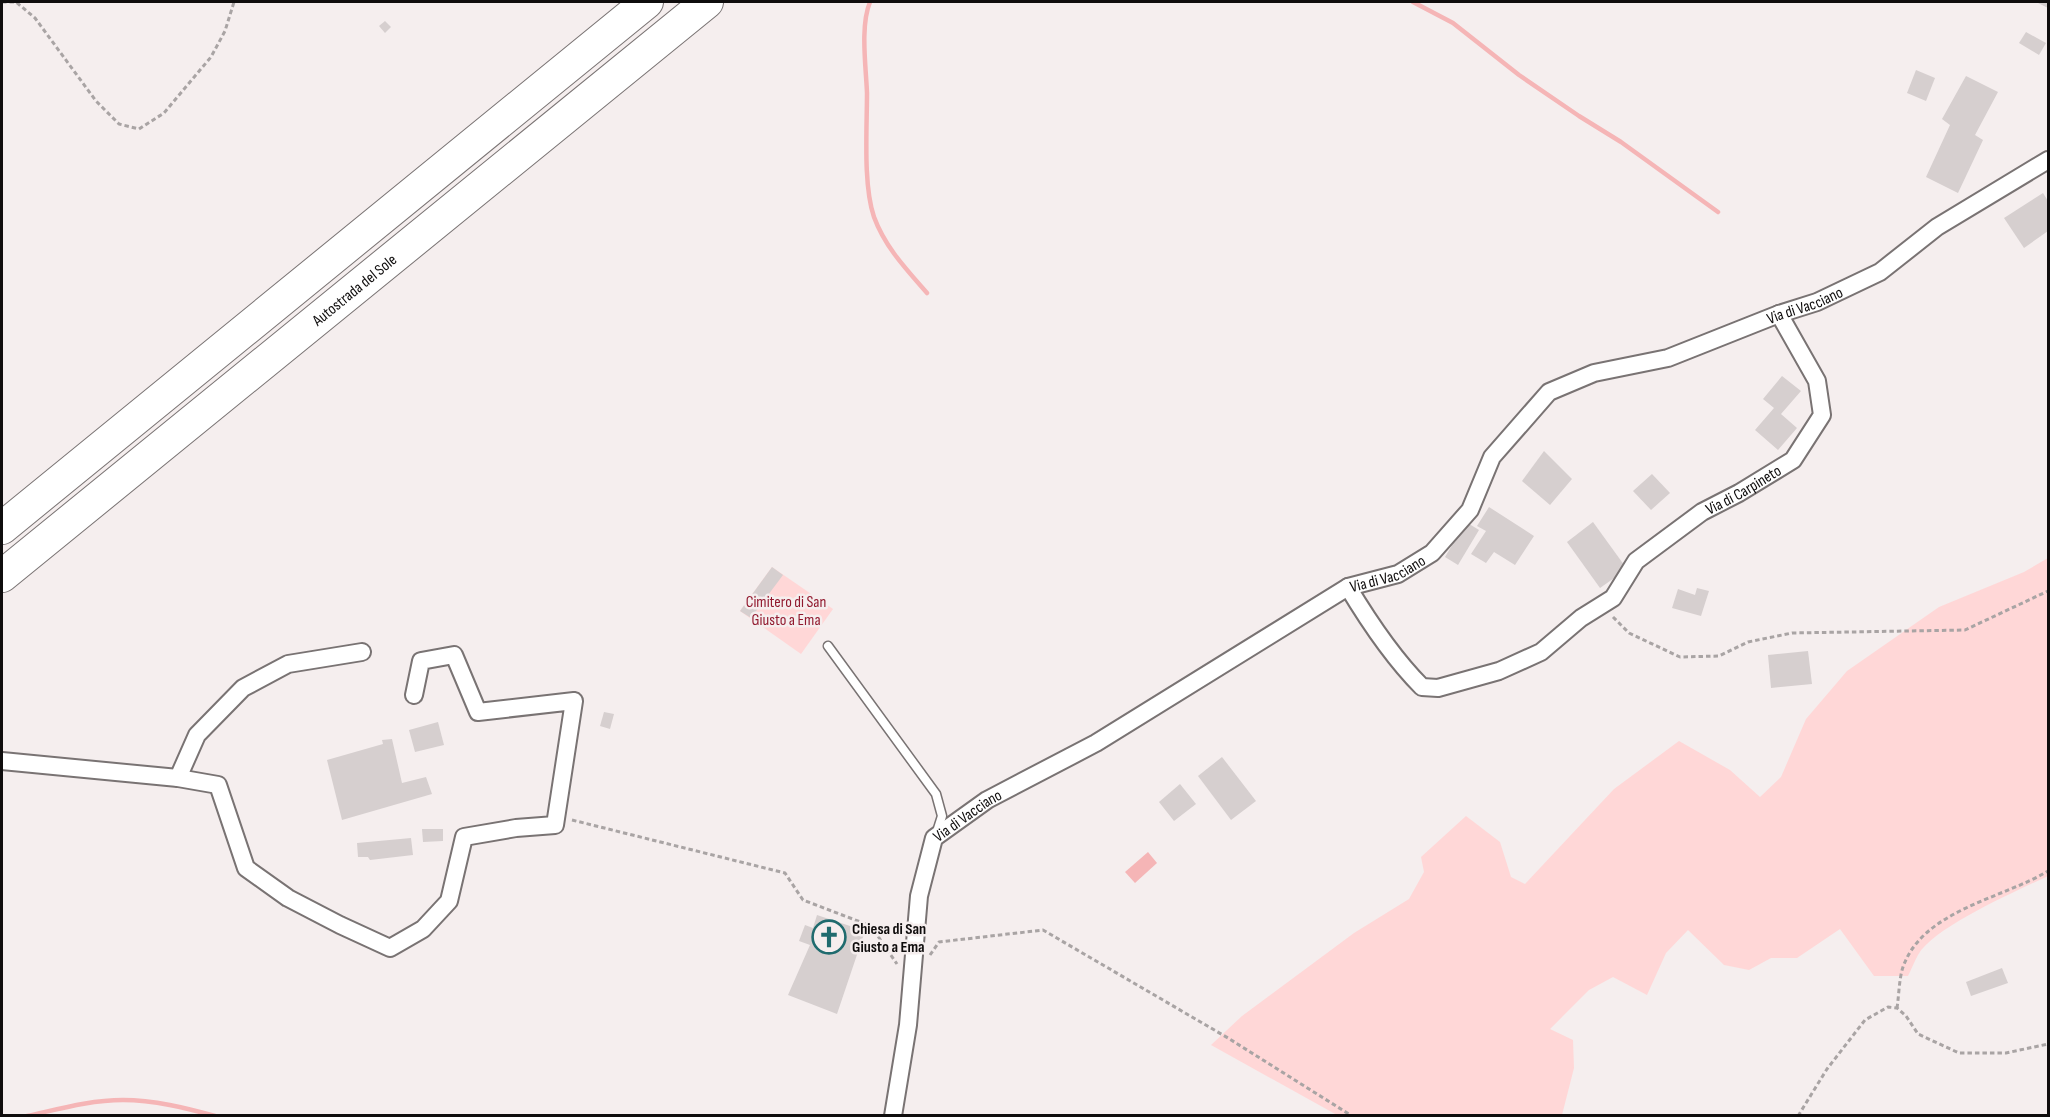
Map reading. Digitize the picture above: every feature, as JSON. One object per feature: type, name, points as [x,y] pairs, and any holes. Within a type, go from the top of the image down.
[{"type":"highway","points":[[2,528],[647,2]]},
{"type":"highway","name":"Autostrada del Sole","points":[[2,576],[707,2]]},
{"type":"street","name":"Via di Vacciano","points":[[893,1116],[906,1036],[919,896],[934,838],[987,800],[1096,743],[1348,587],[1398,573],[1432,553],[1470,510],[1492,457],[1549,392],[1594,374],[1668,358],[1779,314],[1817,302],[1880,272],[1937,227],[2049,160]]},
{"type":"street","name":"Via di Carpineto","points":[[1348,587],[1386,644],[1406,671],[1422,687],[1438,688],[1499,671],[1541,652],[1581,618],[1613,598],[1636,561],[1702,512],[1739,493],[1793,460],[1822,415],[1817,381],[1779,314]]},
{"type":"street","points":[[178,778],[197,735],[243,688],[288,664],[362,652]]},
{"type":"street","points":[[2,761],[178,778],[218,785],[246,868],[288,898],[390,948],[423,929],[449,901],[464,837],[516,828],[555,825],[574,701],[478,712],[454,655],[421,661],[414,695]]},
{"type":"lane","points":[[828,646],[936,794],[942,816],[934,838]]},
{"type":"path","points":[[2,2],[16,2],[35,18],[96,101],[119,124],[139,129],[164,113],[211,57],[225,32],[234,2]]},
{"type":"path","points":[[1602,605],[1629,633],[1680,657],[1719,656],[1748,642],[1792,633],[1965,630],[2049,591]]},
{"type":"path","points":[[556,816],[785,873],[802,900],[871,927],[911,985],[939,942],[1043,930],[1228,1038],[1352,1116]]},
{"type":"path","points":[[1898,1008],[1902,968],[1916,942],[1957,913],[2049,870]]},
{"type":"path","points":[[1798,1116],[1827,1069],[1865,1020],[1888,1006],[1898,1008],[1918,1034],[1959,1053],[2006,1053],[2049,1044]]},
{"type":"green space","points":[[2048,558],[2048,876],[1978,910],[1941,933],[1918,955],[1908,976],[1874,976],[1840,929],[1797,958],[1771,958],[1749,970],[1724,965],[1688,930],[1666,953],[1647,995],[1613,977],[1589,990],[1550,1029],[1573,1040],[1574,1068],[1562,1115],[1337,1115],[1211,1045],[1242,1016],[1354,933],[1409,899],[1424,872],[1421,857],[1466,816],[1500,842],[1511,877],[1525,884],[1614,789],[1679,741],[1730,770],[1760,797],[1781,777],[1806,719],[1847,671],[1939,607],[2024,572]]},
{"type":"green space","name":"Cimitero di San Giusto a Ema","points":[[772,567],[833,609],[801,654],[740,611]]},
{"type":"shaded area","points":[[1148,852],[1157,863],[1135,883],[1125,872]]},
{"type":"building","points":[[2036,2],[2048,2],[2048,8]]},
{"type":"building","points":[[385,21],[391,27],[385,33],[379,26]]},
{"type":"building","points":[[2026,32],[2046,43],[2039,55],[2019,43]]},
{"type":"building","points":[[1916,70],[1935,78],[1926,101],[1907,93]]},
{"type":"building","points":[[1966,76],[1998,92],[1975,135],[1983,140],[1958,193],[1926,177],[1950,125],[1942,119]]},
{"type":"building","points":[[2043,193],[2048,201],[2048,231],[2024,248],[2004,218]]},
{"type":"building","points":[[1782,376],[1801,391],[1781,414],[1797,428],[1778,450],[1755,430],[1774,408],[1763,399]]},
{"type":"building","points":[[1544,451],[1572,479],[1550,505],[1522,481]]},
{"type":"building","points":[[1652,474],[1670,493],[1651,510],[1633,491]]},
{"type":"building","points":[[1489,507],[1534,536],[1515,565],[1494,552],[1486,563],[1471,554],[1486,531],[1477,526]]},
{"type":"building","points":[[1466,522],[1479,530],[1458,565],[1445,557]]},
{"type":"building","points":[[1593,522],[1627,569],[1600,588],[1567,542]]},
{"type":"building","points":[[772,567],[783,575],[751,618],[740,611]]},
{"type":"building","points":[[1697,588],[1709,591],[1701,616],[1672,608],[1678,589],[1695,595]]},
{"type":"building","points":[[1808,651],[1812,684],[1771,688],[1768,655]]},
{"type":"building","points":[[604,712],[614,714],[610,729],[600,726]]},
{"type":"building","points":[[438,722],[444,745],[415,752],[409,730]]},
{"type":"building","points":[[392,739],[402,783],[426,777],[432,794],[342,820],[327,760],[383,744],[382,740]]},
{"type":"building","points":[[1222,757],[1256,801],[1231,820],[1198,776]]},
{"type":"building","points":[[1180,784],[1196,804],[1174,821],[1159,802]]},
{"type":"building","points":[[422,829],[443,829],[443,841],[423,842]]},
{"type":"building","points":[[411,838],[413,855],[370,860],[368,857],[358,857],[357,843]]},
{"type":"building","points":[[817,915],[865,931],[837,1014],[788,995],[810,945],[799,941],[805,925],[813,928]]},
{"type":"building","points":[[2002,968],[2008,983],[1971,996],[1966,982]]},
{"type":"waterway","points":[[870,2],[865,23],[864,47],[868,189],[874,217],[890,248],[927,293]]},
{"type":"waterway","points":[[1413,2],[1453,23],[1519,75],[1621,142],[1718,212]]},
{"type":"waterway","points":[[27,1116],[111,1100],[158,1103],[215,1116]]},
{"type":"place","name":"Chiesa di San Giusto a Ema","points":[[829,937]]}]
